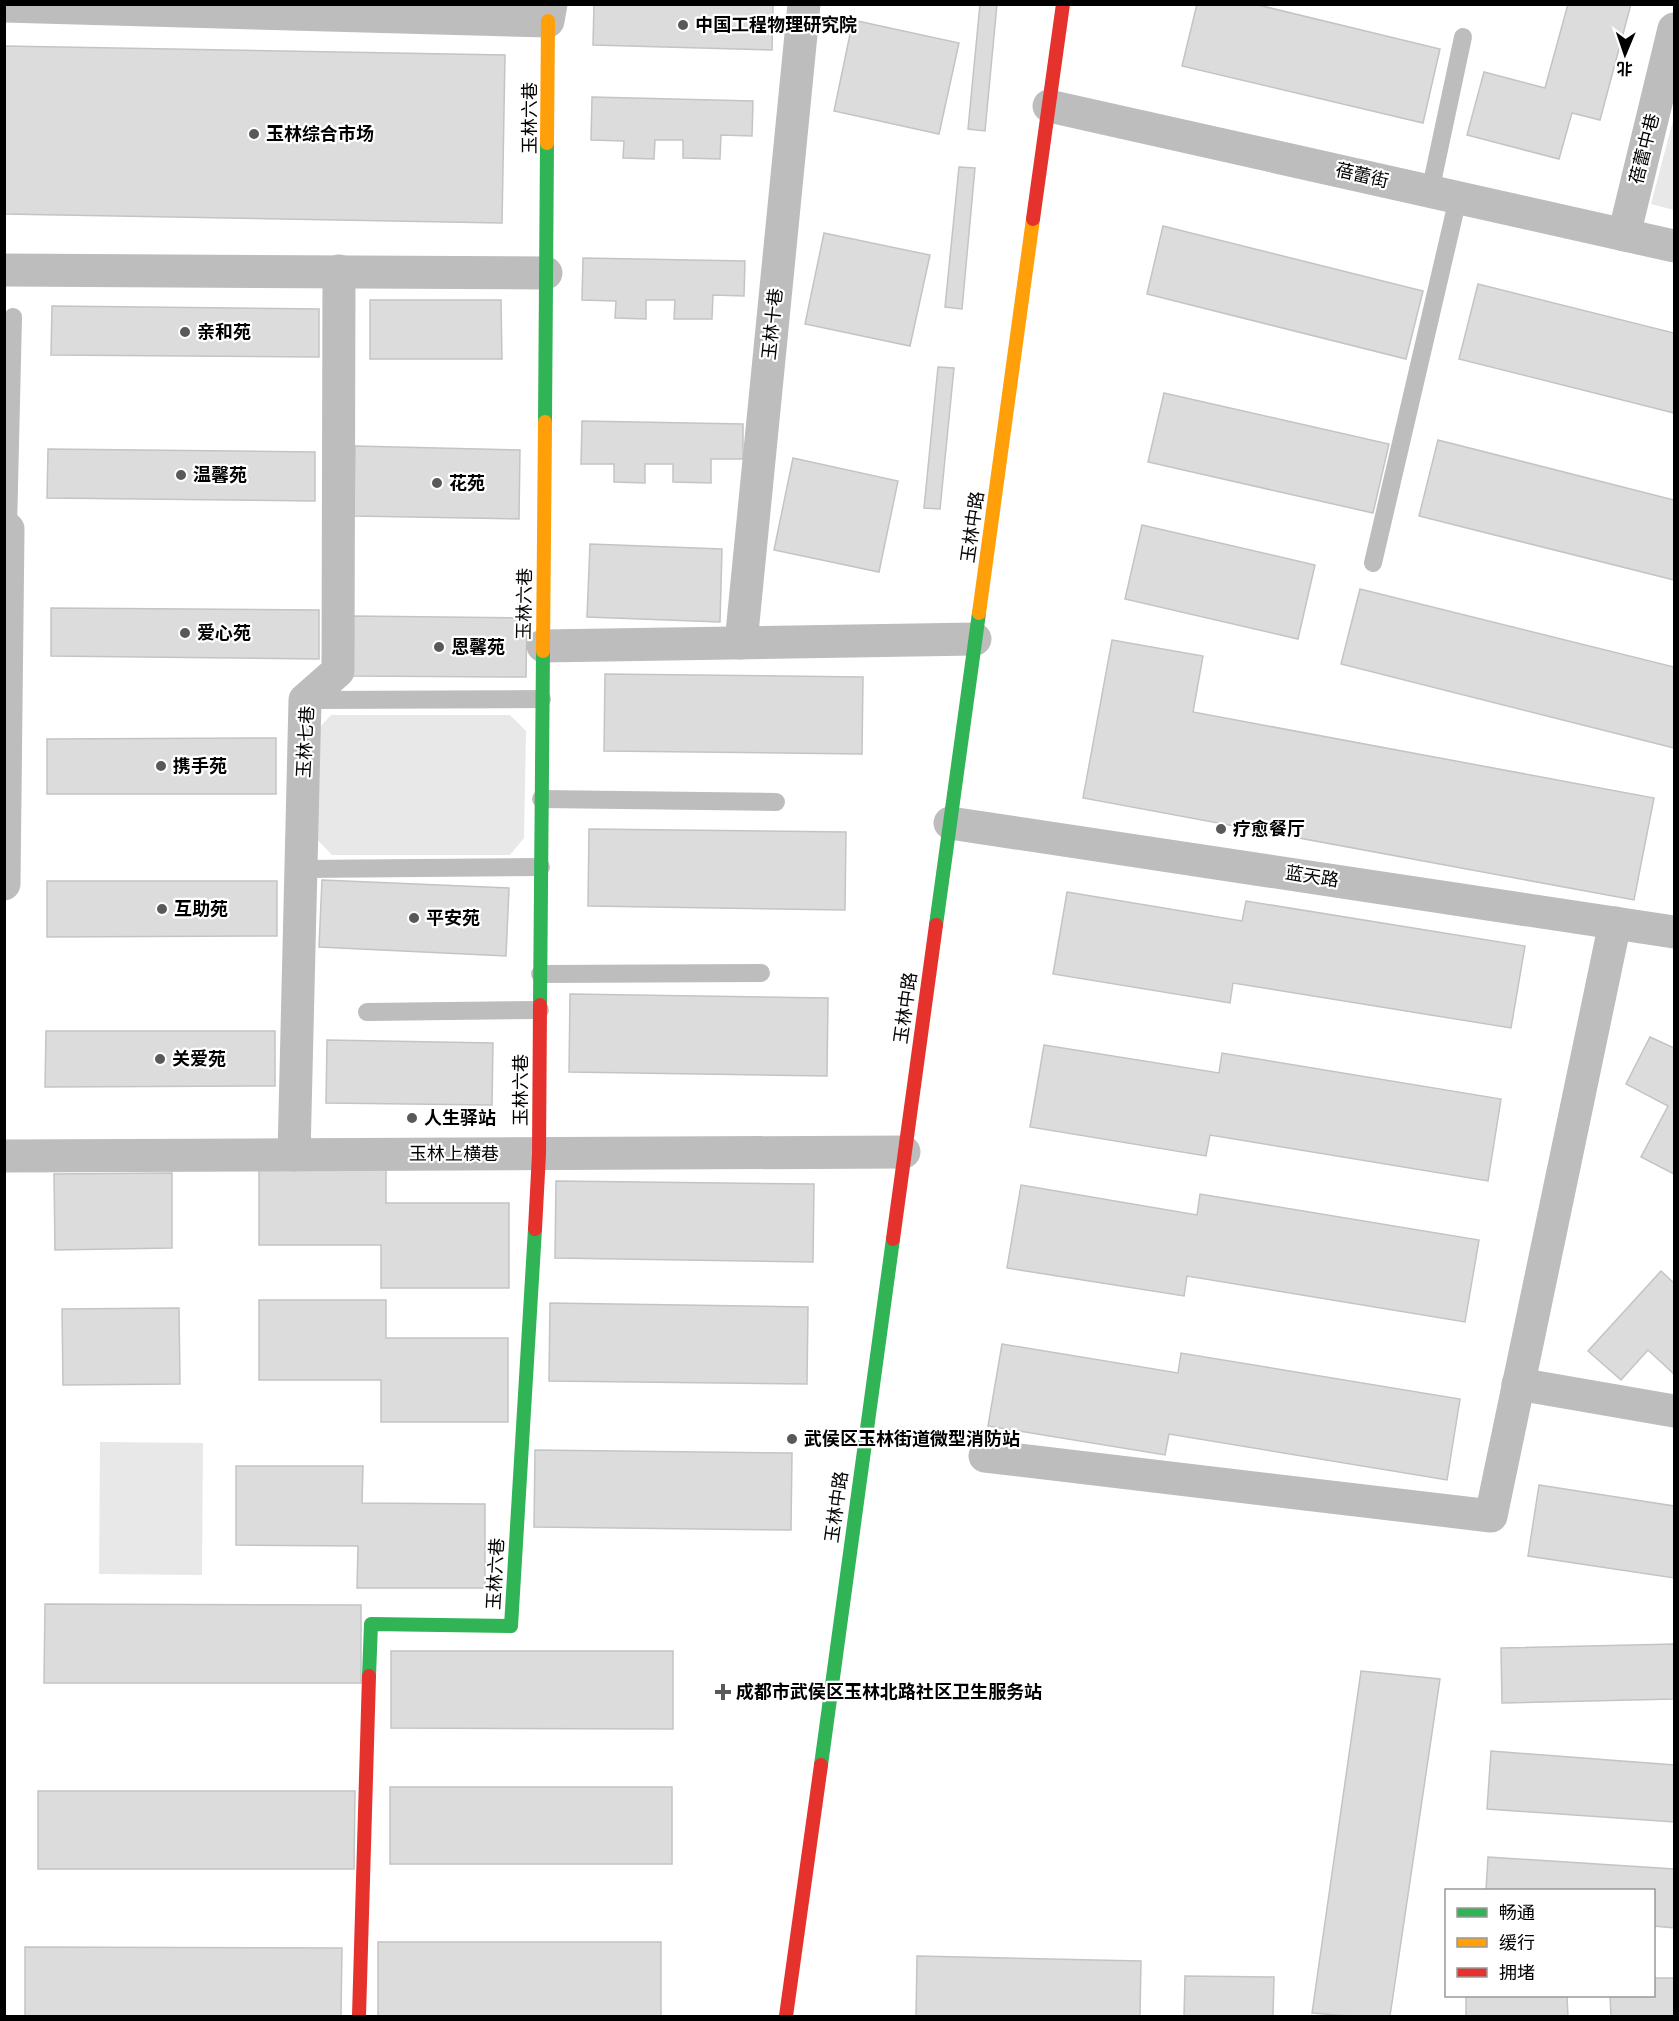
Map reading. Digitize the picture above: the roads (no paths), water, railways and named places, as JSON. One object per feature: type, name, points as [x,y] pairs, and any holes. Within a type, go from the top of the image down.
[{"type":"street","name":"玉林十巷","points":[[741,643],[804,4]]},
{"type":"street","name":"玉林中路","points":[[786,2016],[1063,4]]},
{"type":"street","points":[[9,5],[550,13]]},
{"type":"street","name":"玉林六巷","points":[[359,2016],[371,1624],[511,1626],[539,1154],[550,13]]},
{"type":"street","name":"蓓蕾中巷","points":[[1624,235],[1674,29]]},
{"type":"street","name":"蓓蕾街","points":[[1049,106],[1674,246]]},
{"type":"street","points":[[4,270],[546,273]]},
{"type":"street","name":"玉林七巷","points":[[294,1155],[305,700],[338,671],[339,271]]},
{"type":"street","points":[[4,884],[8,529]]},
{"type":"street","points":[[543,646],[975,639]]},
{"type":"street","name":"蓝天路","points":[[950,823],[1674,932]]},
{"type":"street","points":[[985,1456],[1491,1516],[1615,923]]},
{"type":"street","name":"玉林上横巷","points":[[4,1156],[904,1152]]},
{"type":"street","points":[[1518,1384],[1674,1411]]},
{"type":"lane","points":[[1373,563],[1444,195],[1463,37]]},
{"type":"lane","points":[[8,529],[13,317]]},
{"type":"lane","points":[[305,700],[542,699]]},
{"type":"lane","points":[[541,799],[776,802]]},
{"type":"lane","points":[[301,869],[541,867]]},
{"type":"lane","points":[[540,974],[761,973]]},
{"type":"lane","points":[[367,1012],[540,1010]]},
{"type":"place","name":"中国工程物理研究院","points":[[683,25]]},
{"type":"place","name":"玉林综合市场","points":[[254,134]]},
{"type":"place","name":"亲和苑","points":[[185,332]]},
{"type":"place","name":"温馨苑","points":[[181,475]]},
{"type":"place","name":"花苑","points":[[437,483]]},
{"type":"place","name":"爱心苑","points":[[185,633]]},
{"type":"place","name":"恩馨苑","points":[[439,647]]},
{"type":"place","name":"携手苑","points":[[161,766]]},
{"type":"place","name":"疗愈餐厅","points":[[1221,829]]},
{"type":"place","name":"互助苑","points":[[162,909]]},
{"type":"place","name":"平安苑","points":[[414,918]]},
{"type":"place","name":"关爱苑","points":[[160,1059]]},
{"type":"place","name":"人生驿站","points":[[412,1118]]},
{"type":"place","name":"武侯区玉林街道微型消防站","points":[[792,1439]]},
{"type":"place","name":"成都市武侯区玉林北路社区卫生服务站","points":[[723,1692]]}]
